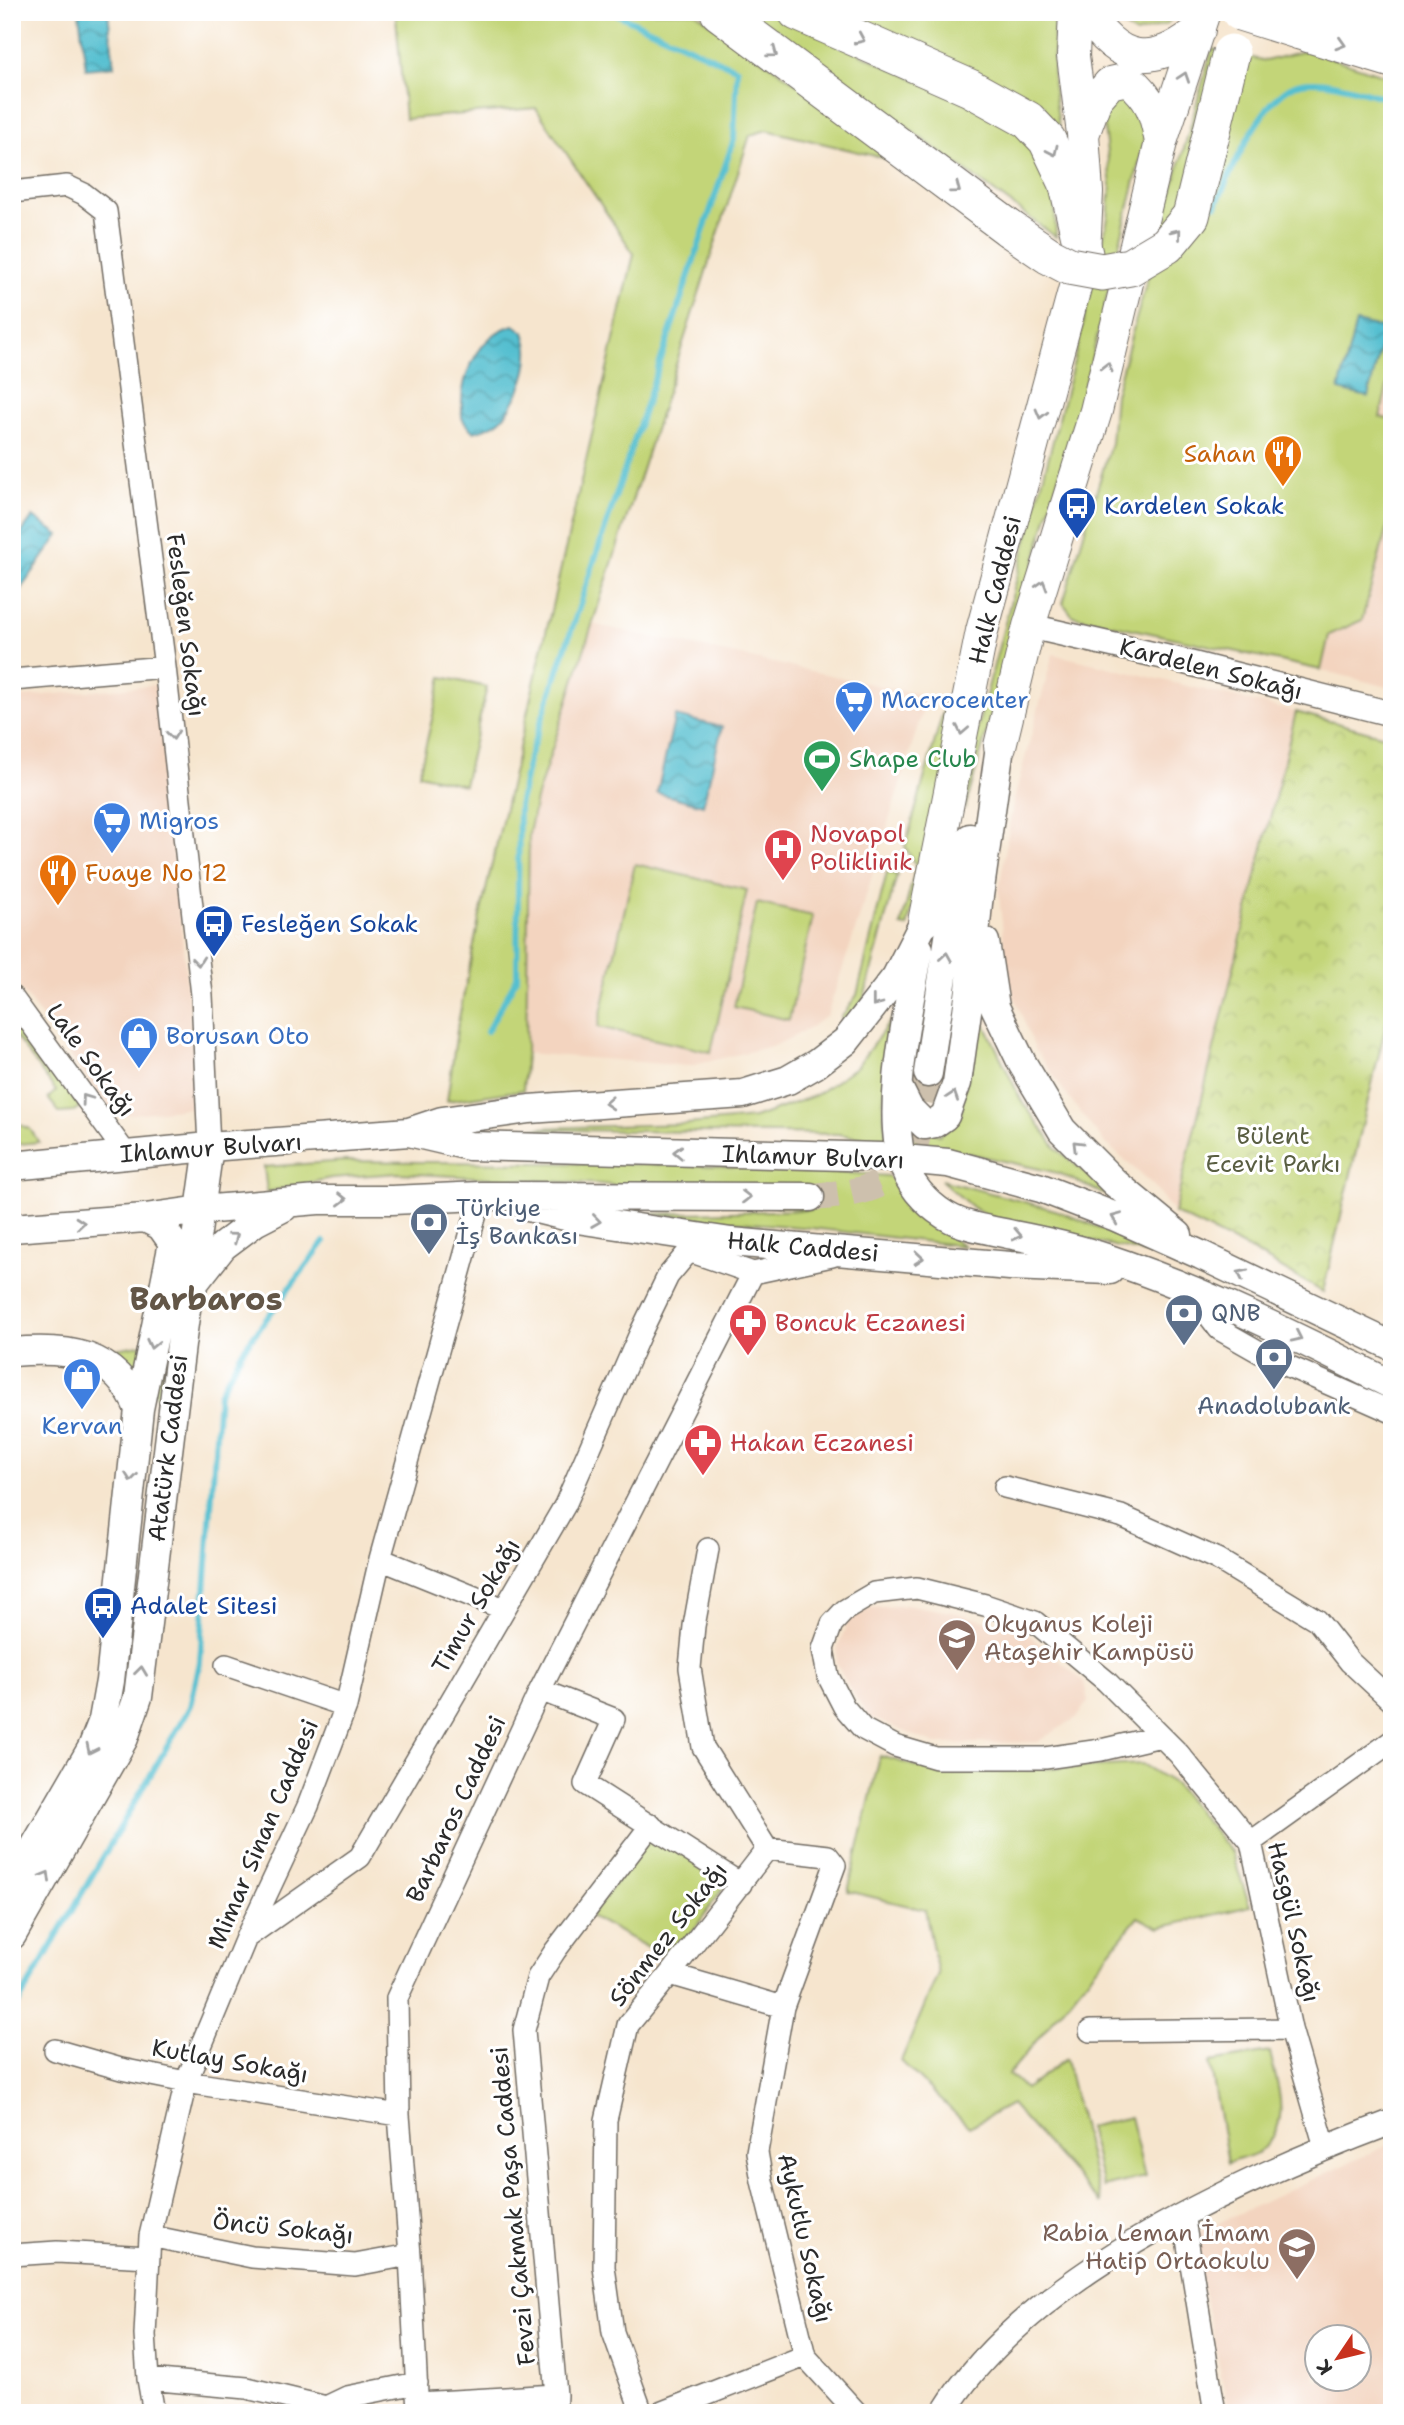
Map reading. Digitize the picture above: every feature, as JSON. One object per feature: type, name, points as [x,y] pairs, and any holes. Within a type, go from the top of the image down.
[{"type":"highway","points":[[719,12],[1048,255],[1069,266],[1102,272],[1130,267],[1167,245],[1191,216],[1241,12],[1392,31]]},
{"type":"highway","points":[[797,12],[970,88],[1028,120],[1047,140],[1067,182],[1084,254]]},
{"type":"highway","points":[[1307,21],[1392,60]]},
{"type":"main road","name":"Halk Caddesi","points":[[1075,12],[1073,56],[1087,192],[1084,254],[982,631],[924,922],[897,1086],[897,1142],[914,1185],[927,1201],[952,1219],[975,1227],[1042,1241],[1129,1267],[1189,1289],[1298,1337],[1392,1385]]},
{"type":"main road","points":[[1086,12],[1109,43],[1125,52],[1147,56],[1166,52],[1184,43],[1202,21]]},
{"type":"main road","points":[[897,1086],[909,1110],[925,1125],[935,1123],[945,1116],[951,1105],[967,1016],[978,903],[1000,746],[1029,626],[1096,411],[1161,142],[1202,21]]},
{"type":"main road","points":[[1083,134],[1096,99],[1110,83],[1128,79],[1144,93],[1157,118],[1161,142]]},
{"type":"main road","points":[[928,1073],[952,918],[976,814],[1000,746]]},
{"type":"main road","points":[[978,903],[995,1007],[1021,1063],[1062,1130],[1115,1183],[1201,1255],[1392,1346]]},
{"type":"main road","name":"Ihlamur Bulvarı","points":[[12,1166],[127,1154],[409,1132],[442,1121],[528,1109],[743,1094],[788,1080],[816,1064],[846,1041],[896,977],[924,922]]},
{"type":"main road","name":"Ihlamur Bulvarı","points":[[409,1132],[469,1146],[881,1157],[948,1163],[1041,1188],[1201,1255]]},
{"type":"main road","name":"Atatürk Caddesi","points":[[12,1935],[124,1738],[138,1697],[181,1345],[209,1147]]},
{"type":"main road","name":"Halk Caddesi","points":[[481,1196],[688,1242],[731,1242],[1064,1269],[1104,1271],[1129,1267]]},
{"type":"main road","points":[[12,1228],[145,1218],[292,1202],[481,1196],[810,1197]]},
{"type":"main road","points":[[190,1288],[223,1246],[256,1222],[292,1202]]},
{"type":"main road","points":[[145,1218],[161,1226],[173,1243],[201,1210]]},
{"type":"main road","name":"Atatürk Caddesi","points":[[12,1886],[92,1748],[103,1720],[110,1681],[139,1409],[173,1243]]},
{"type":"main road","points":[[12,1352],[49,1349],[97,1360],[122,1379],[139,1409]]},
{"type":"street","name":"Fesleğen Sokağı","points":[[12,191],[67,186],[84,194],[106,211],[165,667],[202,995],[209,1147]]},
{"type":"street","name":"Kardelen Sokağı","points":[[1029,626],[1392,714]]},
{"type":"street","points":[[12,680],[165,667]]},
{"type":"street","name":"Lale Sokağı","points":[[12,997],[127,1154]]},
{"type":"street","name":"Mimar Sinan Caddesi","points":[[154,2413],[145,2335],[150,2246],[186,2082],[246,1938],[308,1806],[346,1706],[380,1559],[481,1196]]},
{"type":"street","points":[[688,1242],[753,1273],[851,1252]]},
{"type":"street","name":"Timur Sokağı","points":[[246,1938],[360,1857],[565,1505],[651,1312],[688,1242]]},
{"type":"street","name":"Barbaros Caddesi","points":[[418,2400],[399,2115],[397,1997],[540,1690],[753,1273]]},
{"type":"street","points":[[1189,1289],[1219,1329],[1270,1357],[1392,1412]]},
{"type":"street","points":[[1005,1487],[1121,1516],[1217,1559],[1317,1620],[1350,1662],[1392,1701]]},
{"type":"street","points":[[708,1549],[694,1626],[690,1668],[703,1747],[767,1849]]},
{"type":"street","points":[[380,1559],[504,1609]]},
{"type":"street","name":"Hasgül Sokağı","points":[[1161,1736],[1101,1750],[1045,1758],[936,1758],[895,1746],[863,1729],[844,1707],[828,1676],[822,1648],[832,1624],[845,1610],[874,1593],[917,1588],[985,1605],[1035,1622],[1106,1681],[1180,1754],[1251,1842],[1292,2029],[1325,2147]]},
{"type":"street","points":[[226,1665],[346,1706]]},
{"type":"street","points":[[540,1690],[614,1719],[585,1784],[741,1884]]},
{"type":"street","points":[[1251,1842],[1392,1741]]},
{"type":"street","name":"Fevzi Çakmak Paşa Caddesi","points":[[555,2404],[524,2030],[538,1977],[651,1825]]},
{"type":"street","name":"Sönmez Sokağı","points":[[642,2413],[613,2332],[604,2267],[606,2120],[628,2025],[767,1849]]},
{"type":"street","name":"Aykutlu Sokağı","points":[[767,1849],[828,1856],[835,1865],[783,2007],[757,2152],[805,2356]]},
{"type":"street","points":[[670,1974],[783,2007]]},
{"type":"street","points":[[1090,2031],[1292,2029]]},
{"type":"street","name":"Kutlay Sokağı","points":[[55,2050],[121,2069],[186,2082],[399,2115]]},
{"type":"street","points":[[943,2413],[957,2389],[988,2353],[1035,2312],[1093,2268],[1183,2214],[1325,2147],[1392,2122]]},
{"type":"street","points":[[1183,2214],[1215,2413]]},
{"type":"street","name":"Öncü Sokağı","points":[[12,2255],[150,2246],[355,2265],[410,2255]]},
{"type":"street","points":[[660,2413],[805,2356],[857,2413]]},
{"type":"street","points":[[148,2379],[247,2388],[326,2407],[347,2397],[555,2404]]},
{"type":"shaded area","points":[[1392,366],[1392,420],[1380,418]]},
{"type":"shaded area","points":[[1392,509],[1392,688],[1321,670],[1329,635],[1362,620]]},
{"type":"shaded area","points":[[592,624],[927,696],[827,1015],[810,1028],[776,1045],[690,1066],[526,1053],[529,834],[536,799]]},
{"type":"shaded area","points":[[1053,654],[1296,712],[1174,1213],[1153,1185],[1104,1142],[1068,1097],[1035,1049],[1007,978],[999,891],[1013,803]]},
{"type":"shaded area","points":[[157,685],[199,1107],[115,1116],[12,977],[12,698]]},
{"type":"shaded area","name":"Okyanus Koleji Ataşehir Kampüsü","points":[[909,1605],[957,1613],[1027,1633],[1084,1682],[1088,1701],[1076,1718],[1037,1742],[936,1744],[869,1717],[836,1663],[837,1649],[850,1616],[871,1608]]},
{"type":"shaded area","name":"Rabia Leman İmam Hatip Ortaokulu","points":[[1392,2143],[1392,2413],[1229,2413],[1192,2235]]},
{"type":"green space","points":[[391,12],[695,12],[913,165],[767,130],[750,135],[536,799],[529,834],[526,1053],[523,1090],[447,1101],[458,1023],[479,920],[634,254],[536,108],[405,119],[396,17]]},
{"type":"green space","points":[[749,12],[770,12],[1020,130],[1054,186],[1056,237]]},
{"type":"green space","points":[[837,12],[1054,12],[1053,83],[1062,148]]},
{"type":"green space","points":[[1109,12],[1177,12],[1167,24],[1136,34],[1112,20]]},
{"type":"green space","points":[[1212,49],[1266,61],[1307,50],[1392,78],[1392,366],[1380,417],[1392,420],[1392,509],[1362,620],[1329,635],[1321,670],[1073,616],[1063,603],[1111,443],[1115,394]]},
{"type":"green space","points":[[1127,94],[1146,123],[1144,143],[1091,362],[965,809],[964,779],[1074,361],[1108,218],[1111,185],[1104,128],[1105,112],[1117,97]]},
{"type":"green space","points":[[442,677],[487,687],[464,785],[419,774]]},
{"type":"green space","points":[[971,689],[907,927],[901,926],[916,866],[905,847],[944,708]]},
{"type":"green space","name":"Bülent Ecevit Parkı","points":[[1296,712],[1392,738],[1392,999],[1323,1292],[1252,1251],[1174,1213]]},
{"type":"green space","points":[[635,864],[747,890],[711,1052],[598,1027]]},
{"type":"green space","points":[[887,872],[897,875],[864,998],[847,1023],[841,1018],[857,995]]},
{"type":"green space","points":[[757,903],[813,916],[789,1020],[734,1007]]},
{"type":"green space","points":[[900,1008],[886,1072],[883,1107],[887,1142],[838,1134],[497,1129],[687,1124],[754,1118],[816,1095],[857,1066]]},
{"type":"green space","points":[[979,1012],[1021,1100],[1057,1149],[1119,1201],[1058,1173],[944,1148],[913,1148],[911,1121],[939,1135],[960,1117]]},
{"type":"green space","points":[[12,1017],[80,1107],[72,1112],[60,1113],[48,1098],[56,1091],[12,1032]]},
{"type":"green space","points":[[12,1121],[30,1129],[39,1142],[12,1145]]},
{"type":"green space","points":[[345,1161],[691,1165],[899,1177],[913,1205],[964,1246],[811,1228],[645,1214],[811,1210],[601,1184],[398,1173],[331,1178],[267,1192],[264,1167]]},
{"type":"green space","points":[[941,1180],[1055,1210],[1151,1248],[1146,1253],[998,1221],[973,1208]]},
{"type":"green space","points":[[180,1338],[164,1433],[159,1405],[151,1385],[137,1368],[115,1349]]},
{"type":"green space","points":[[880,1756],[945,1774],[1142,1764],[1175,1784],[1232,1853],[1250,1906],[1159,1928],[1138,1917],[1009,2074],[1025,2089],[1066,2059],[1101,2204],[1011,2104],[969,2127],[901,2061],[938,1974],[925,1910],[848,1891]]},
{"type":"green space","points":[[655,1830],[728,1881],[672,1961],[590,1916]]},
{"type":"green space","points":[[1270,2052],[1279,2092],[1280,2117],[1277,2129],[1260,2151],[1228,2163],[1210,2062]]},
{"type":"green space","points":[[1130,2117],[1145,2177],[1103,2187],[1088,2127]]},
{"type":"water","points":[[79,12],[108,12],[114,66],[86,69]]},
{"type":"water","points":[[1356,322],[1385,329],[1368,397],[1339,390]]},
{"type":"water","points":[[514,325],[524,332],[528,346],[523,380],[511,407],[500,420],[474,432],[462,419],[464,383],[474,358],[482,347],[491,337]]},
{"type":"water","points":[[33,517],[59,535],[18,593],[12,589],[12,546]]},
{"type":"water","points":[[675,716],[722,727],[703,805],[657,793]]},
{"type":"waterway","points":[[487,1031],[517,978],[519,806],[529,758],[734,139],[737,69],[612,12]]},
{"type":"waterway","points":[[1216,205],[1250,135],[1274,101],[1287,89],[1301,83],[1324,83],[1392,100]]},
{"type":"waterway","points":[[12,2014],[190,1707],[200,1662],[219,1394],[243,1350],[324,1242]]},
{"type":"tunnel","points":[[810,1197],[842,1194],[875,1186],[903,1166],[910,1155],[919,1128],[928,1073]]},
{"type":"place","name":"Sahan","points":[[1283,488]]},
{"type":"place","name":"Kardelen Sokak","points":[[1077,540]]},
{"type":"place","name":"Macrocenter","points":[[854,734]]},
{"type":"place","name":"Shape Club","points":[[822,793]]},
{"type":"place","name":"Migros","points":[[112,855]]},
{"type":"place","name":"Novapol Poliklinik","points":[[783,882]]},
{"type":"place","name":"Fuaye No 12","points":[[58,907]]},
{"type":"place","name":"Fesleğen Sokak","points":[[214,958]]},
{"type":"place","name":"Borusan Oto","points":[[139,1070]]},
{"type":"place","name":"Türkiye İş Bankası","points":[[429,1256]]},
{"type":"place","name":"QNB","points":[[1184,1347]]},
{"type":"place","name":"Boncuk Eczanesi","points":[[748,1357]]},
{"type":"place","name":"Anadolubank","points":[[1274,1391]]},
{"type":"place","name":"Kervan","points":[[82,1411]]},
{"type":"place","name":"Hakan Eczanesi","points":[[703,1477]]},
{"type":"place","name":"Adalet Sitesi","points":[[103,1640]]},
{"type":"place","name":"Okyanus Koleji Ataşehir Kampüsü","points":[[957,1672]]},
{"type":"place","name":"Rabia Leman İmam Hatip Ortaokulu","points":[[1297,2281]]},
{"type":"district","name":"Barbaros","points":[[206,1298]]}]
